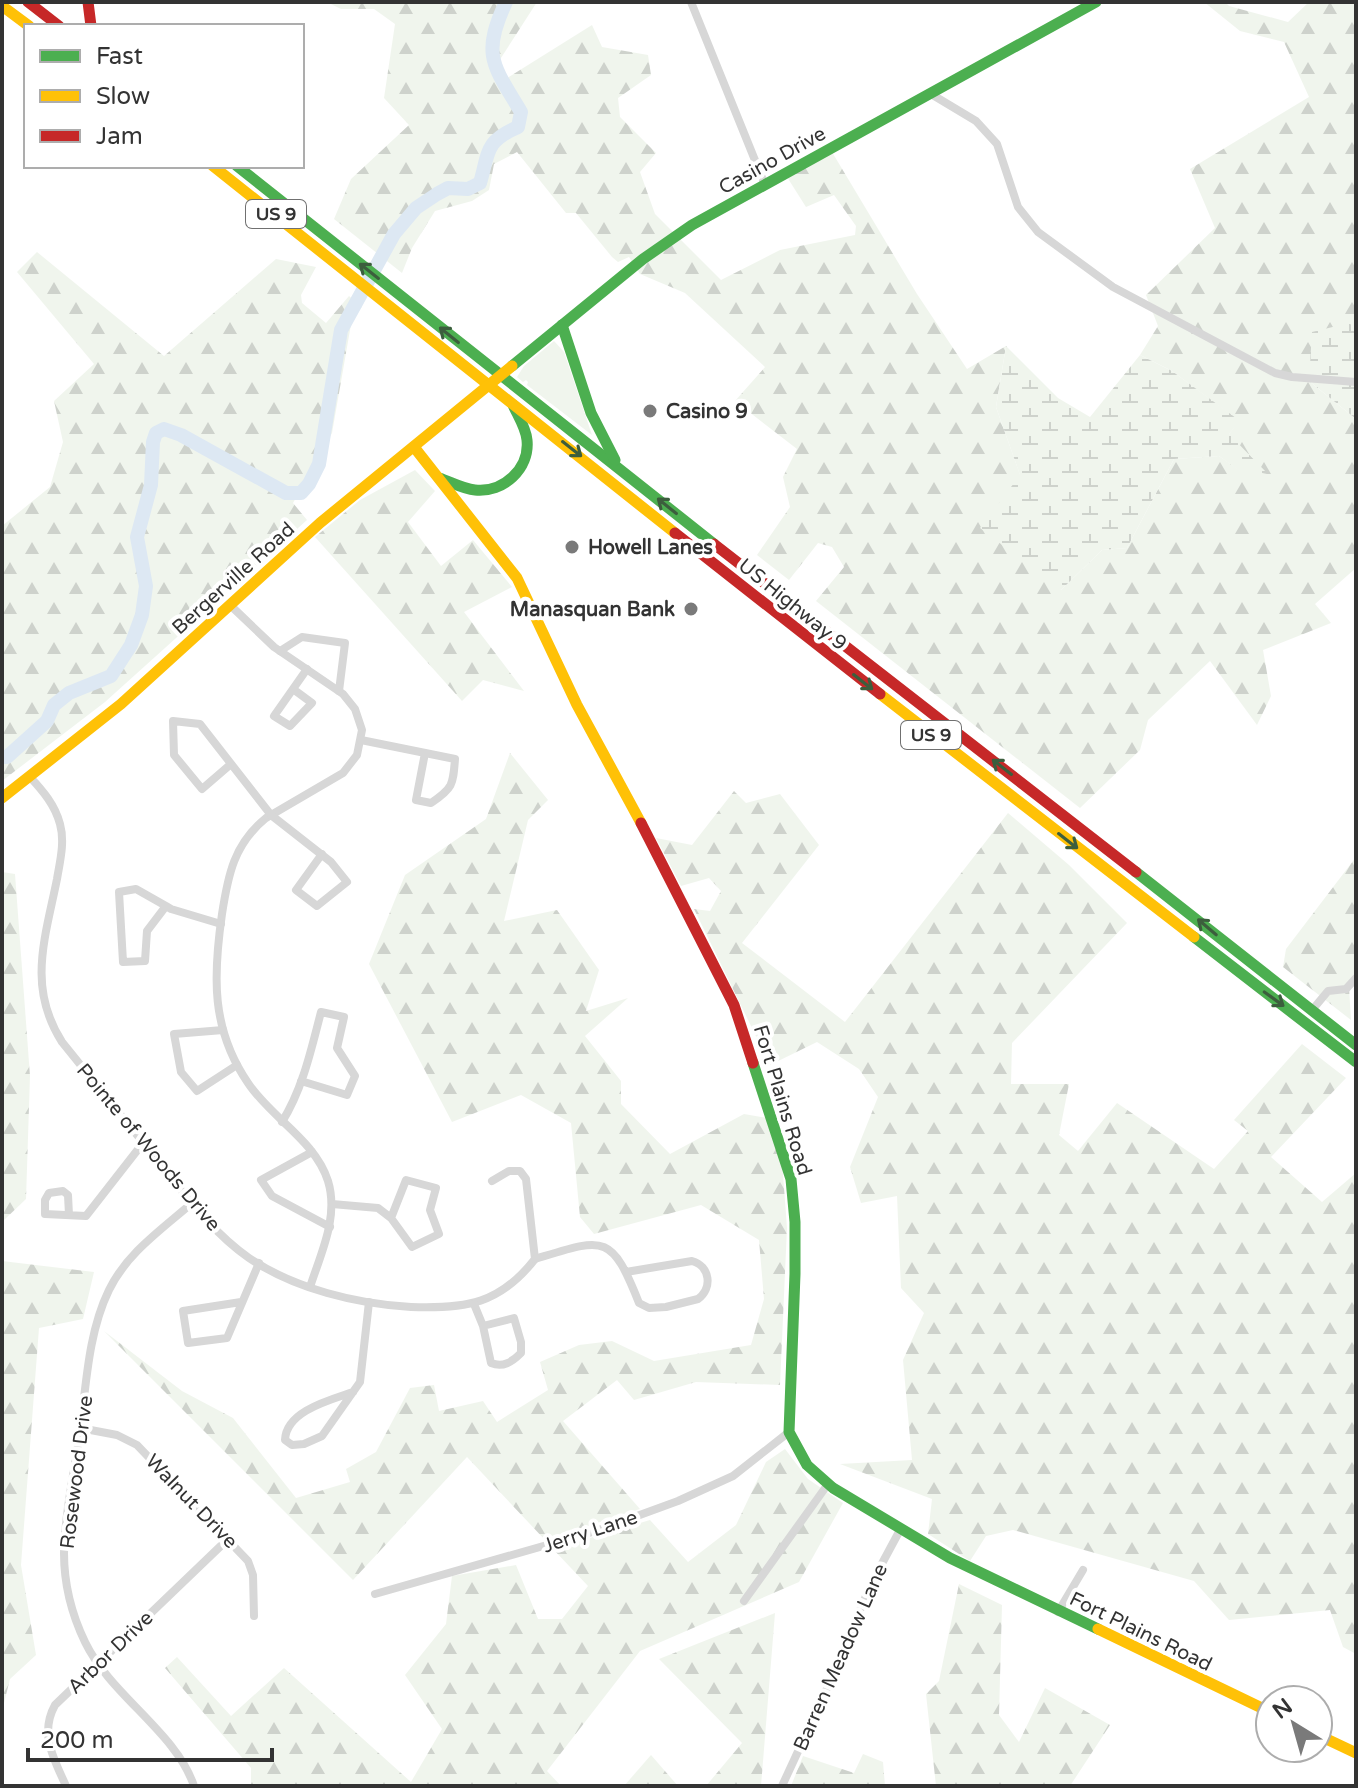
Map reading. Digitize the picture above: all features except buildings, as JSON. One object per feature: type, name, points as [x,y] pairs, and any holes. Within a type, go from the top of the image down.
[{"type":"main road","points":[[28,2],[56,24]]},
{"type":"main road","points":[[88,2],[91,24]]},
{"type":"main road","name":"Casino Drive","points":[[489,384],[633,267],[692,225],[1096,2]]},
{"type":"main road","points":[[2,6],[26,24]]},
{"type":"main road","name":"US Highway 9","points":[[216,168],[829,655],[1356,1062]]},
{"type":"main road","name":"US Highway 9","points":[[240,168],[1356,1045]]},
{"type":"main road","points":[[562,325],[591,413],[622,470]]},
{"type":"main road","name":"Bergerville Road","points":[[2,798],[121,704],[320,523],[489,384]]},
{"type":"main road","points":[[439,478],[478,491],[498,487],[513,477],[524,462],[527,437],[511,401]]},
{"type":"main road","name":"Fort Plains Road","points":[[414,447],[517,578],[577,705],[706,946],[742,1025],[786,1162],[794,1199],[794,1333],[789,1432],[807,1465],[828,1484],[961,1564],[1254,1704]]},
{"type":"main road","points":[[1334,1743],[1356,1753]]},
{"type":"street","points":[[691,2],[765,185]]},
{"type":"street","points":[[931,94],[976,121],[997,144],[1018,207],[1034,228],[1113,287],[1275,373],[1356,382]]},
{"type":"street","points":[[230,605],[262,637],[339,691],[355,709],[360,720],[361,740],[357,755],[343,773],[271,815],[245,839],[227,881],[215,979],[223,1030],[237,1065],[255,1094],[312,1152],[327,1178],[332,1204],[330,1227],[310,1287]]},
{"type":"street","points":[[280,651],[302,637],[345,643],[339,691]]},
{"type":"street","points":[[293,689],[312,703],[290,726],[274,716],[307,669]]},
{"type":"street","points":[[231,764],[202,789],[174,755],[173,721],[200,724],[271,815],[322,854],[347,882],[317,906],[296,890],[322,854]]},
{"type":"street","points":[[361,740],[455,759],[453,783],[447,792],[431,803],[416,800],[425,753]]},
{"type":"street","name":"Pointe of Woods Drive","points":[[30,777],[54,807],[63,837],[40,968],[43,1003],[62,1042],[192,1203],[227,1240],[259,1263],[310,1287],[369,1302],[425,1307],[474,1304],[504,1290],[523,1275],[535,1259]]},
{"type":"street","points":[[166,906],[147,931],[145,961],[123,962],[119,892],[136,889],[166,906],[221,924]]},
{"type":"street","points":[[1313,1009],[1328,991],[1346,989],[1356,978]]},
{"type":"street","points":[[282,1122],[297,1099],[301,1081],[321,1012],[344,1017],[337,1048],[355,1076],[347,1095],[301,1081]]},
{"type":"street","points":[[223,1030],[174,1034],[181,1072],[197,1091],[237,1065]]},
{"type":"street","points":[[69,1215],[86,1216],[143,1143]]},
{"type":"street","points":[[312,1152],[261,1180],[272,1196],[330,1227]]},
{"type":"street","points":[[492,1181],[509,1171],[520,1171],[526,1179],[535,1259],[585,1244],[601,1244],[611,1250],[626,1272],[639,1303],[649,1308],[698,1299],[705,1294],[708,1283],[706,1271],[700,1263],[692,1261],[626,1272]]},
{"type":"street","points":[[332,1204],[378,1208],[391,1218],[412,1247],[439,1234],[430,1210],[436,1188],[406,1180],[391,1218]]},
{"type":"street","name":"Rosewood Drive","points":[[192,1203],[136,1252],[109,1290],[96,1327],[66,1528],[65,1573],[73,1612],[97,1664],[179,1757],[194,1786]]},
{"type":"street","points":[[241,1302],[183,1311],[188,1343],[227,1338],[259,1263]]},
{"type":"street","points":[[353,1392],[312,1405],[287,1429],[285,1440],[292,1445],[304,1444],[322,1436],[353,1392],[360,1382],[369,1302]]},
{"type":"street","points":[[474,1304],[483,1326],[491,1363],[498,1366],[512,1362],[521,1353],[514,1318],[483,1326]]},
{"type":"street","name":"Walnut Drive","points":[[80,1428],[117,1435],[137,1445],[228,1539],[251,1566],[254,1616]]},
{"type":"street","name":"Jerry Lane","points":[[375,1594],[596,1531],[678,1501],[733,1476],[789,1432]]},
{"type":"street","points":[[744,1601],[828,1484]]},
{"type":"street","name":"Barren Meadow Lane","points":[[782,1786],[871,1584],[900,1530]]},
{"type":"street","name":"Arbor Drive","points":[[66,1786],[49,1748],[48,1723],[58,1701],[228,1539]]},
{"type":"street","points":[[1058,1612],[1083,1570]]},
{"type":"green space","points":[[327,2],[537,2],[499,61],[501,82],[592,25],[602,47],[648,55],[651,75],[618,98],[620,117],[656,153],[640,172],[655,214],[721,280],[780,250],[855,235],[856,226],[834,195],[806,207],[787,177],[832,152],[917,294],[967,369],[1006,346],[996,407],[1061,590],[1102,550],[1127,548],[1174,459],[1219,456],[1248,476],[1229,434],[1239,421],[1172,371],[1140,355],[1158,326],[1146,295],[1215,228],[1190,169],[1309,97],[1284,42],[1240,31],[1204,2],[1225,2],[1229,6],[1288,22],[1309,2],[1356,2],[1356,329],[1349,324],[1309,381],[1356,419],[1356,568],[1315,604],[1331,623],[1263,650],[1271,696],[1257,725],[1210,661],[1148,720],[1140,750],[1080,808],[816,601],[844,567],[832,547],[818,543],[789,580],[757,555],[790,507],[783,477],[797,449],[735,401],[765,367],[685,293],[640,274],[629,257],[618,262],[612,257],[576,213],[566,213],[517,152],[494,164],[489,190],[472,201],[435,211],[412,248],[402,273],[334,219],[351,179],[409,125],[384,98],[395,24],[374,9],[341,9]]},
{"type":"green space","points":[[37,252],[164,356],[276,259],[316,267],[301,295],[302,303],[326,323],[349,296],[362,307],[353,313],[332,433],[293,503],[307,520],[105,702],[2,781],[2,526],[50,487],[63,442],[54,401],[94,364],[17,272]]},
{"type":"green space","points":[[1349,323],[1356,329],[1356,419],[1309,381],[1312,332]]},
{"type":"green space","points":[[554,341],[564,352],[592,435],[527,385],[526,380],[523,382],[517,377],[524,366]]},
{"type":"green space","points":[[1006,346],[1058,398],[1090,417],[1140,355],[1172,371],[1240,421],[1229,434],[1267,473],[1248,477],[1219,456],[1174,459],[1127,548],[1102,550],[1061,590],[980,528],[1020,475],[996,407]]},
{"type":"green space","points":[[415,470],[435,491],[408,522],[441,566],[473,540],[512,587],[464,612],[524,691],[483,680],[462,701],[315,537],[360,500]]},
{"type":"green space","points":[[510,753],[548,800],[528,820],[504,921],[557,910],[599,970],[586,1011],[628,998],[585,1036],[621,1081],[621,1104],[670,1154],[744,1114],[779,1120],[787,1228],[780,1385],[696,1382],[634,1400],[617,1380],[563,1421],[640,1509],[545,1540],[467,1457],[353,1580],[104,1331],[182,1391],[233,1418],[296,1498],[350,1482],[346,1469],[376,1452],[410,1388],[434,1385],[439,1411],[483,1401],[497,1422],[548,1390],[540,1362],[579,1345],[612,1341],[654,1361],[751,1345],[764,1299],[759,1240],[701,1205],[594,1234],[580,1217],[571,1123],[521,1095],[452,1122],[369,964],[405,875],[486,819]]},
{"type":"green space","points":[[734,791],[746,803],[780,794],[819,845],[742,943],[845,1022],[1008,813],[1069,865],[1127,923],[1012,1043],[1011,1084],[1069,1084],[1059,1135],[1078,1151],[1117,1103],[1214,1169],[1248,1131],[1234,1120],[1302,1044],[1346,1078],[1271,1157],[1322,1202],[1356,1173],[1356,1654],[1343,1647],[1330,1610],[1229,1620],[1194,1581],[1013,1530],[986,1536],[970,1561],[928,1534],[932,1499],[840,1464],[912,1460],[903,1360],[924,1313],[901,1288],[897,1196],[861,1203],[850,1167],[878,1097],[859,1069],[817,1042],[770,1065],[694,909],[710,911],[721,891],[709,878],[681,886],[656,838],[692,845]]},
{"type":"green space","points":[[1356,857],[1356,979],[1349,987],[1351,1020],[1283,967],[1286,949]]},
{"type":"green space","points":[[2,872],[15,874],[30,1076],[26,1199],[2,1222]]},
{"type":"green space","points":[[2,1261],[94,1272],[83,1319],[39,1328],[21,1565],[36,1655],[10,1679],[2,1711]]},
{"type":"green space","points":[[785,1449],[808,1479],[843,1503],[799,1582],[640,1651],[547,1771],[561,1786],[251,1786],[251,1768],[165,1668],[177,1657],[231,1716],[284,1668],[411,1782],[442,1729],[405,1675],[446,1624],[452,1576],[516,1565],[538,1619],[562,1619],[588,1586],[553,1549],[650,1520],[688,1562],[736,1525],[766,1462]]},
{"type":"green space","points":[[959,1584],[1002,1605],[999,1715],[1019,1742],[1045,1688],[1110,1725],[1070,1786],[936,1786],[926,1694],[939,1681]]},
{"type":"green space","points":[[775,1613],[761,1786],[706,1786],[742,1743],[659,1659]]},
{"type":"green space","points":[[863,1754],[883,1762],[885,1786],[791,1786],[803,1756],[854,1773]]},
{"type":"green space","points":[[651,1755],[678,1786],[624,1786]]},
{"type":"waterway","points":[[2,757],[7,757],[47,721],[54,705],[69,693],[111,676],[131,645],[142,615],[146,586],[137,537],[151,485],[156,433],[164,429],[181,435],[286,493],[301,493],[309,484],[319,464],[341,330],[394,234],[416,208],[437,194],[448,188],[468,189],[480,183],[487,155],[494,143],[518,127],[521,112],[497,71],[492,48],[498,20],[506,2]]},
{"type":"traffic: fast","points":[[512,366],[643,259],[692,225],[1096,2]]},
{"type":"traffic: fast","points":[[240,168],[714,544]]},
{"type":"traffic: fast","points":[[562,325],[591,413],[615,460]]},
{"type":"traffic: fast","points":[[439,478],[466,488],[485,490],[513,477],[527,451],[527,440],[513,405]]},
{"type":"traffic: fast","points":[[1136,872],[1356,1045]]},
{"type":"traffic: fast","points":[[1194,937],[1356,1062]]},
{"type":"traffic: fast","points":[[753,1063],[791,1179],[795,1274],[789,1432],[807,1465],[833,1488],[950,1558],[1098,1629]]},
{"type":"traffic: slow","points":[[2,6],[26,24]]},
{"type":"traffic: slow","points":[[216,168],[675,533]]},
{"type":"traffic: slow","points":[[2,798],[121,704],[320,523],[512,366]]},
{"type":"traffic: slow","points":[[414,447],[517,578],[577,705],[641,823]]},
{"type":"traffic: slow","points":[[880,694],[1194,937]]},
{"type":"traffic: slow","points":[[1098,1629],[1254,1704]]},
{"type":"traffic: slow","points":[[1334,1743],[1356,1753]]},
{"type":"traffic: jam","points":[[28,2],[56,24]]},
{"type":"traffic: jam","points":[[88,2],[91,24]]},
{"type":"traffic: jam","points":[[675,533],[880,694]]},
{"type":"traffic: jam","points":[[714,544],[1136,872]]},
{"type":"traffic: jam","points":[[641,823],[734,1005],[753,1063]]},
{"type":"place","name":"Casino 9","points":[[650,411]]},
{"type":"place","name":"Howell Lanes","points":[[572,547]]},
{"type":"place","name":"Manasquan Bank","points":[[691,609]]}]
